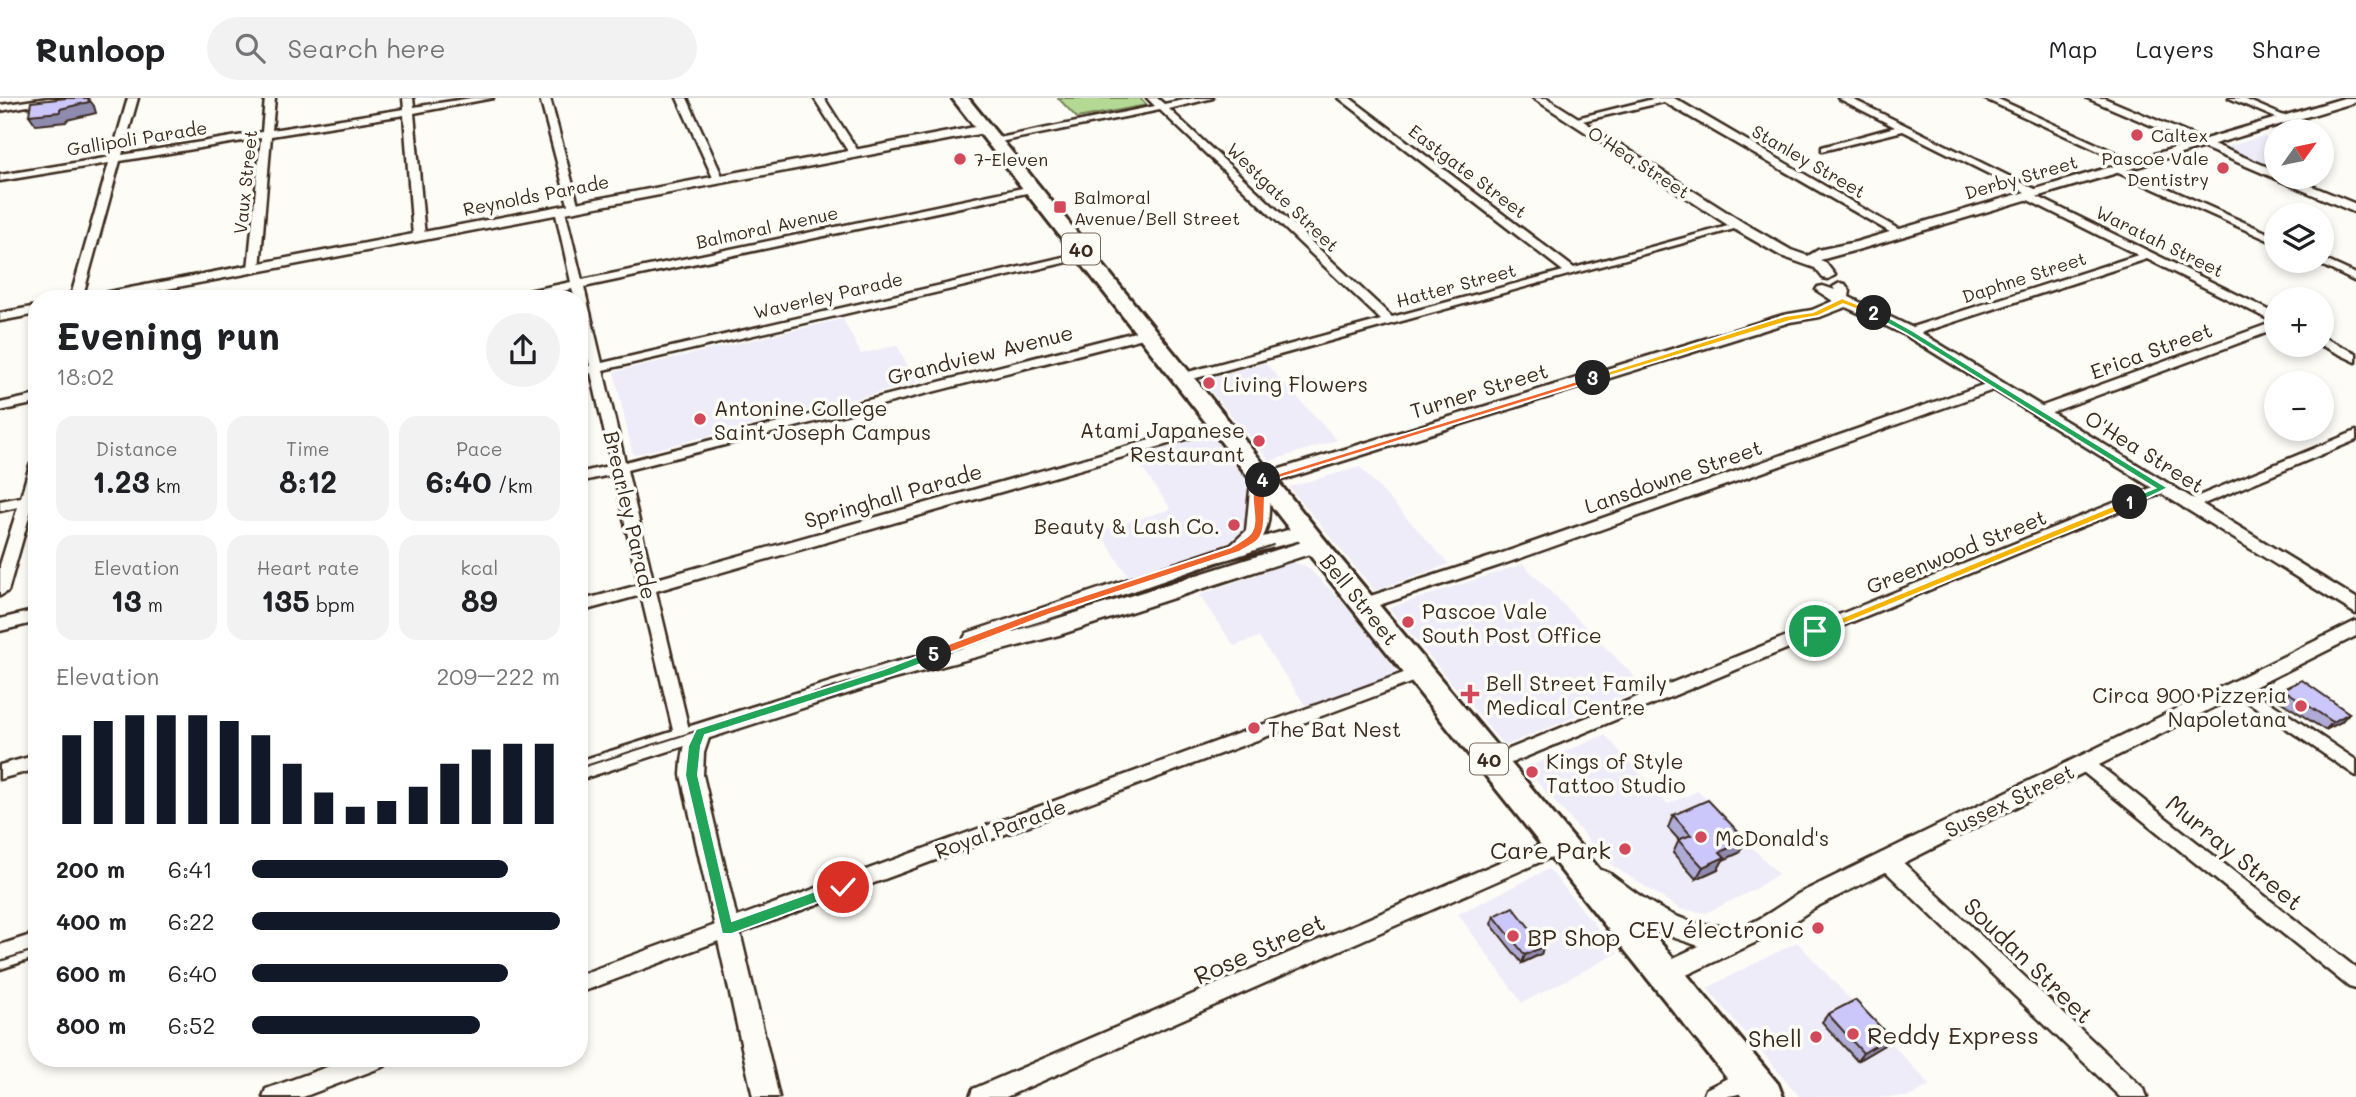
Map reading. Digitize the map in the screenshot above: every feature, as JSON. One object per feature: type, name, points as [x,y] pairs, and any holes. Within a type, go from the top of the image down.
[{"type":"highway","name":"Bell Street","points":[[960,98],[1263,480],[1757,1088]]},
{"type":"main road","points":[[2092,98],[2264,170]]},
{"type":"main road","points":[[2309,189],[2356,209]]},
{"type":"main road","points":[[1235,549],[1254,537],[1259,528],[1257,493],[1263,480]]},
{"type":"main road","points":[[588,768],[888,672],[1044,612],[1235,549],[1310,538]]},
{"type":"main road","points":[[888,672],[1026,637],[1310,538]]},
{"type":"main road","points":[[0,957],[28,949]]},
{"type":"street","points":[[0,108],[67,98]]},
{"type":"street","points":[[79,290],[133,98]]},
{"type":"street","name":"Vaux Street","points":[[254,269],[270,98]]},
{"type":"street","points":[[408,98],[419,237]]},
{"type":"street","name":"Gallipoli Parade","points":[[0,178],[488,98]]},
{"type":"street","name":"Brearley Parade","points":[[545,98],[567,209],[579,290]]},
{"type":"street","points":[[682,98],[719,180]]},
{"type":"street","points":[[820,98],[855,154]]},
{"type":"street","name":"Westgate Street","points":[[1152,98],[1390,322]]},
{"type":"street","points":[[989,135],[1208,98]]},
{"type":"street","name":"Eastgate Street","points":[[1344,98],[1572,272]]},
{"type":"street","name":"O'Hea Street","points":[[1539,98],[1749,235],[1817,271]]},
{"type":"street","points":[[1574,120],[1667,98]]},
{"type":"street","name":"Stanley Street","points":[[1667,98],[1899,233]]},
{"type":"street","name":"Waratah Street","points":[[1843,98],[2264,312]]},
{"type":"street","points":[[1988,98],[2135,164]]},
{"type":"street","points":[[2234,98],[2286,119]]},
{"type":"street","name":"Derby Street","points":[[2286,119],[2356,98]]},
{"type":"street","name":"Derby Street","points":[[1817,271],[1823,253],[2264,126]]},
{"type":"street","points":[[1826,149],[1904,128]]},
{"type":"street","name":"Reynolds Parade","points":[[141,290],[855,154],[989,135]]},
{"type":"street","points":[[2118,169],[2264,236]]},
{"type":"street","name":"Balmoral Avenue","points":[[553,290],[1032,189]]},
{"type":"street","name":"Hatter Street","points":[[1182,378],[1739,226]]},
{"type":"street","name":"Derby Street","points":[[1817,271],[1826,265],[1828,258],[1858,245]]},
{"type":"street","name":"Waverley Parade","points":[[588,370],[1085,255]]},
{"type":"street","name":"Daphne Street","points":[[1910,332],[2149,255]]},
{"type":"street","points":[[2334,268],[2356,278]]},
{"type":"street","points":[[1817,271],[1823,290]]},
{"type":"street","points":[[1817,271],[1841,294]]},
{"type":"street","name":"O'Hea Street","points":[[1823,290],[1841,294],[1910,332],[2356,607]]},
{"type":"street","name":"Turner Street","points":[[1263,480],[1788,318],[1825,303],[1827,297],[1823,290]]},
{"type":"street","name":"Turner Street","points":[[1788,318],[1832,308],[1841,294]]},
{"type":"street","points":[[0,317],[28,312]]},
{"type":"street","name":"Brearley Parade","points":[[588,329],[683,738],[682,756],[692,775],[766,1097]]},
{"type":"street","name":"Erica Street","points":[[2039,412],[2264,330]]},
{"type":"street","name":"Grandview Avenue","points":[[588,476],[1147,333]]},
{"type":"street","points":[[2334,347],[2356,358]]},
{"type":"street","name":"Lansdowne Street","points":[[1364,604],[1496,561],[1994,385]]},
{"type":"street","points":[[0,407],[28,401]]},
{"type":"street","name":"Springhall Parade","points":[[588,605],[1219,425]]},
{"type":"street","points":[[2189,505],[2356,435]]},
{"type":"street","name":"Greenwood Street","points":[[1493,763],[2163,488]]},
{"type":"street","points":[[0,506],[28,500]]},
{"type":"street","points":[[0,591],[28,510]]},
{"type":"street","points":[[0,625],[28,617]]},
{"type":"street","name":"Sussex Street","points":[[1663,975],[1751,933],[1805,901],[2356,628]]},
{"type":"street","name":"Royal Parade","points":[[588,981],[1420,673]]},
{"type":"street","points":[[2238,687],[2356,769]]},
{"type":"street","name":"Brearley Parade","points":[[683,738],[693,753],[692,775]]},
{"type":"street","name":"Murray Street","points":[[2084,763],[2356,980]]},
{"type":"street","points":[[0,772],[28,764]]},
{"type":"street","points":[[1558,845],[1644,912],[1668,927],[1687,935],[1710,938],[1751,933]]},
{"type":"street","name":"Rose Street","points":[[981,1097],[1558,845]]},
{"type":"street","name":"Soudan Street","points":[[1887,860],[2136,1097]]},
{"type":"street","points":[[274,1097],[355,1067]]},
{"type":"street","points":[[1714,1097],[1757,1088]]},
{"type":"shaded area","points":[[2264,136],[2264,164],[2226,147]]},
{"type":"shaded area","name":"Antonine College Saint Joseph Campus","points":[[843,319],[861,354],[897,345],[917,383],[633,455],[614,372]]},
{"type":"shaded area","points":[[1265,363],[1337,440],[1270,461],[1201,380]]},
{"type":"shaded area","points":[[1213,434],[1247,479],[1254,524],[1235,542],[1129,578],[1099,531],[1171,509],[1134,457]]},
{"type":"shaded area","points":[[1360,467],[1449,564],[1375,591],[1289,487]]},
{"type":"shaded area","points":[[1292,562],[1306,566],[1354,613],[1407,685],[1314,718],[1259,637],[1234,646],[1199,595]]},
{"type":"shaded area","points":[[1523,564],[1646,688],[1504,746],[1389,608]]},
{"type":"shaded area","points":[[1605,735],[1668,804],[1698,791],[1778,874],[1753,890],[1706,913],[1680,909],[1610,864],[1525,768]]},
{"type":"shaded area","points":[[1549,869],[1618,953],[1522,1003],[1458,914]]},
{"type":"shaded area","name":"Shell","points":[[1797,942],[1930,1085],[1909,1097],[1800,1097],[1707,988]]},
{"type":"green space","points":[[1058,98],[1140,98],[1147,105],[1077,118]]},
{"type":"building","points":[[88,98],[89,102],[60,109],[60,112],[29,115],[31,102]]},
{"type":"building","points":[[2302,680],[2349,713],[2333,722],[2283,689]]},
{"type":"building","name":"McDonald's","points":[[1708,800],[1746,840],[1720,852],[1725,857],[1703,867],[1678,840],[1691,835],[1673,815]]},
{"type":"building","points":[[1513,907],[1544,946],[1525,955],[1494,916]]},
{"type":"building","name":"Reddy Express","points":[[1855,1000],[1890,1037],[1863,1053],[1828,1014]]},
{"type":"tram line","points":[[588,765],[1148,588],[1273,545]]},
{"type":"tram line","points":[[0,961],[28,952]]},
{"type":"place","name":"Caltex","points":[[2137,135]]},
{"type":"place","name":"7-Eleven","points":[[960,159]]},
{"type":"place","name":"Pascoe Vale Dentistry","points":[[2223,168]]},
{"type":"place","name":"Balmoral Avenue/Bell Street","points":[[1060,207]]},
{"type":"place","name":"Living Flowers","points":[[1209,383]]},
{"type":"place","name":"Antonine College Saint Joseph Campus","points":[[700,419]]},
{"type":"place","name":"Atami Japanese Restaurant","points":[[1259,441]]},
{"type":"place","name":"Beauty & Lash Co.","points":[[1234,525]]},
{"type":"place","name":"Pascoe Vale South Post Office","points":[[1408,622]]},
{"type":"place","name":"Bell Street Family Medical Centre","points":[[1470,694]]},
{"type":"place","name":"Circa 900 Pizzeria Napoletana","points":[[2301,706]]},
{"type":"place","name":"The Bat Nest","points":[[1254,728]]},
{"type":"place","name":"Kings of Style Tattoo Studio","points":[[1532,772]]},
{"type":"place","name":"McDonald's","points":[[1701,837]]},
{"type":"place","name":"Care Park","points":[[1625,849]]},
{"type":"place","name":"CEV électronic","points":[[1818,928]]},
{"type":"place","name":"BP Shop","points":[[1513,936]]},
{"type":"place","name":"Reddy Express","points":[[1853,1034]]},
{"type":"place","name":"Shell","points":[[1816,1037]]},
{"type":"route","points":[[843,887],[727,929],[692,775],[694,746],[700,732],[888,672],[1044,612],[1235,549],[1254,537],[1259,528],[1257,493],[1263,480],[1788,318],[1815,314],[1842,301],[1860,306],[1910,332],[2163,488],[1815,631]]}]
